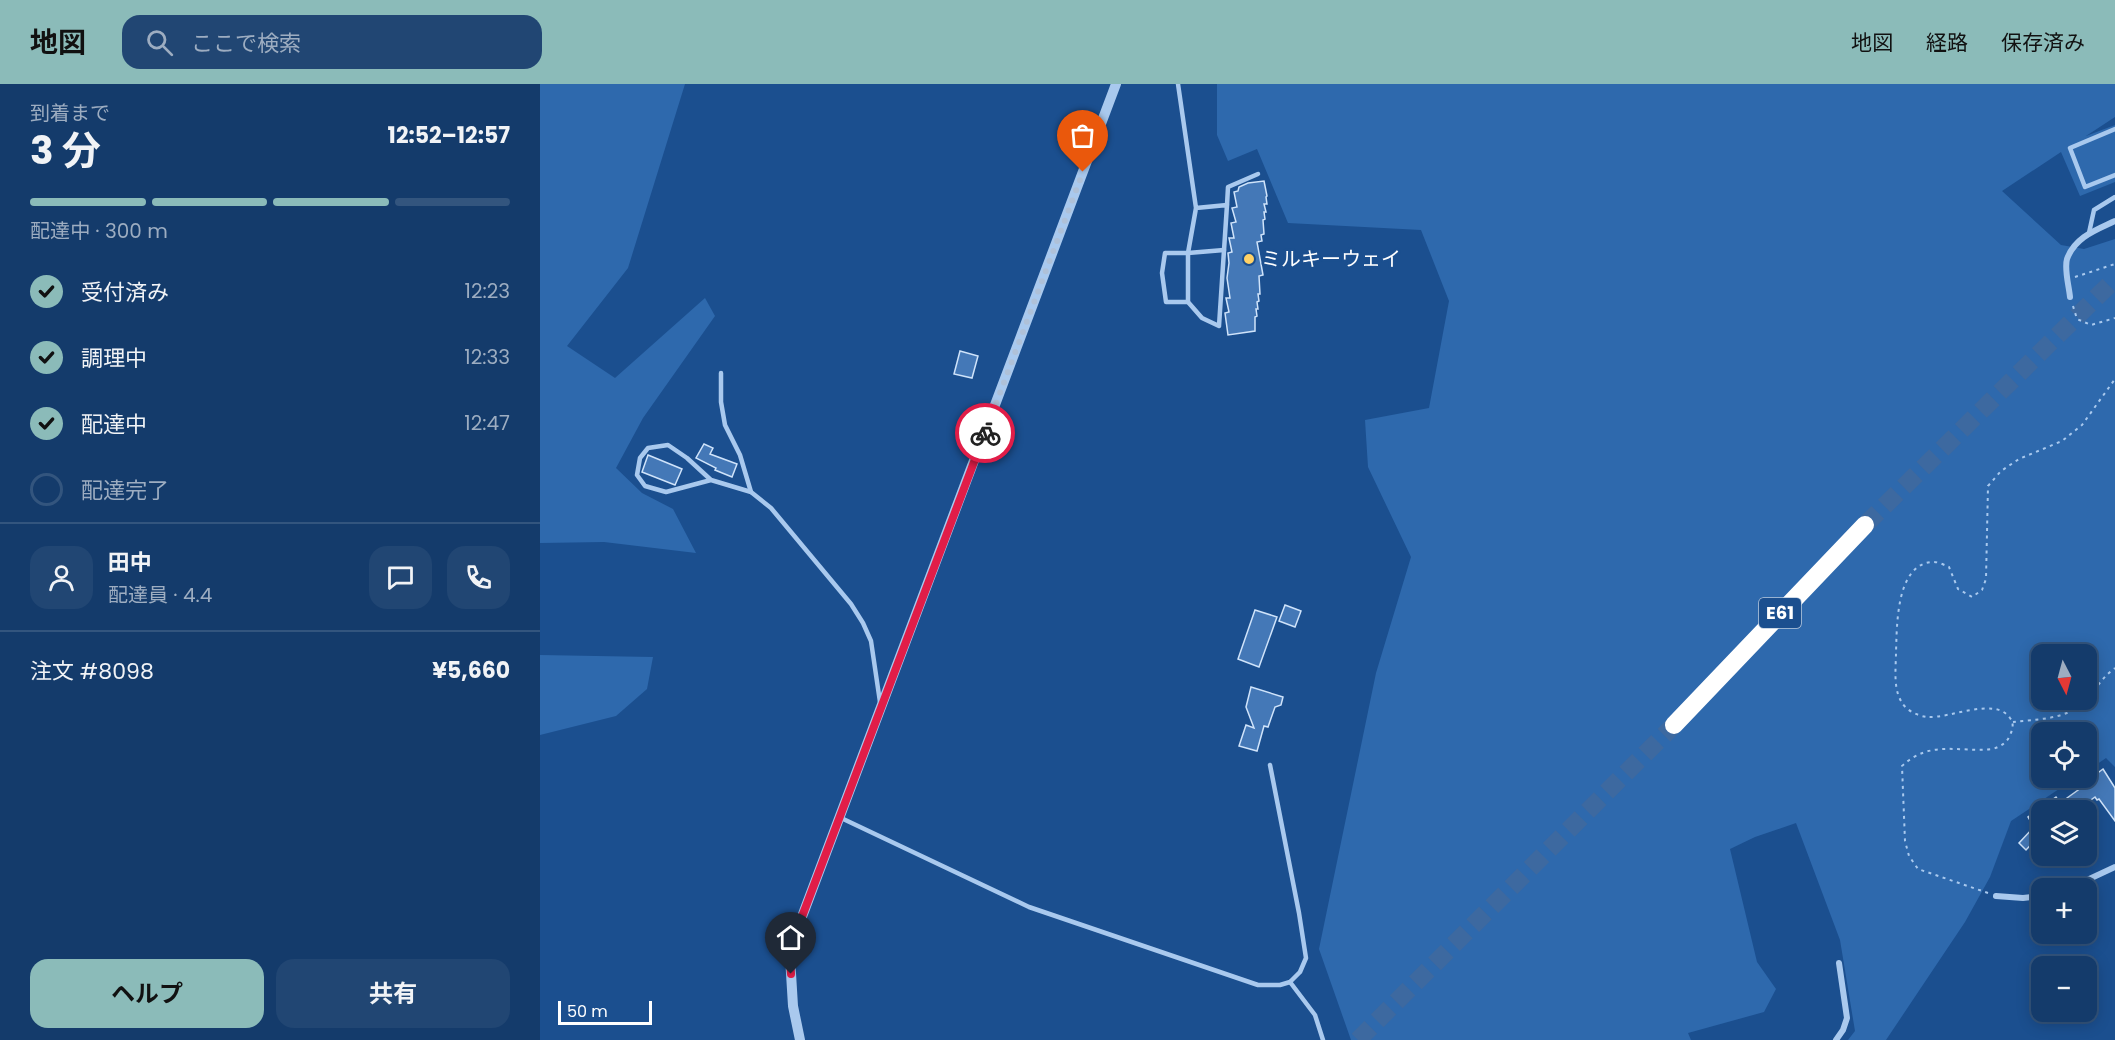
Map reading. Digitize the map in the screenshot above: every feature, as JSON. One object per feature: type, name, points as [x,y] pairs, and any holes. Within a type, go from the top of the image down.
[{"type":"highway","name":"E61","points":[[1674,725],[1865,525]]},
{"type":"street","points":[[800,1040],[793,1006],[790,957],[800,922],[1116,84]]},
{"type":"street","points":[[2070,297],[2066,260],[2077,243],[2089,233],[2115,221]]},
{"type":"street","points":[[2091,878],[2115,867]]},
{"type":"street","points":[[1996,896],[2031,897]]},
{"type":"street","points":[[1836,1040],[1847,1018],[1839,963]]},
{"type":"lane","points":[[1178,84],[1196,208],[1188,254],[1188,302],[1202,318],[1219,326],[1228,187],[1258,174]]},
{"type":"lane","points":[[2115,129],[2070,148],[2085,187],[2115,175]]},
{"type":"lane","points":[[2089,233],[2094,210],[2115,197]]},
{"type":"lane","points":[[1196,208],[1227,205]]},
{"type":"lane","points":[[1188,302],[1166,302],[1162,273],[1165,253],[1188,254],[1224,250]]},
{"type":"lane","points":[[721,373],[721,402],[725,425],[740,455],[751,492]]},
{"type":"lane","points":[[711,480],[666,492],[645,486],[637,475],[640,459],[648,448],[668,445],[687,458],[711,480],[751,492],[771,508],[863,623],[871,641],[881,704]]},
{"type":"lane","points":[[839,817],[1029,907],[1258,985],[1280,985],[1290,982],[1300,972],[1306,958],[1270,765]]},
{"type":"lane","points":[[1290,982],[1315,1016],[1323,1040]]},
{"type":"path","points":[[2068,279],[2115,264]]},
{"type":"path","points":[[2070,297],[2077,319],[2091,325],[2115,318]]},
{"type":"path","points":[[1996,896],[1918,868],[1909,856],[1905,841],[1902,766],[1912,756],[1928,751],[1993,749],[2008,740],[2013,722],[2001,710],[1986,708],[1928,717],[1912,713],[1901,702],[1896,686],[1897,629],[1901,598],[1907,578],[1912,572],[1917,567],[1933,561],[1948,567],[1958,589],[1972,597],[1982,590],[1986,579],[1988,486],[2001,471],[2019,459],[2062,441],[2082,425],[2115,379]]},
{"type":"path","points":[[2013,722],[2067,713],[2082,704],[2107,674],[2115,668]]},
{"type":"shaded area","points":[[540,84],[685,84],[628,268],[567,346],[615,378],[705,298],[715,316],[643,418],[616,468],[642,493],[673,509],[696,553],[604,542],[540,543]]},
{"type":"shaded area","points":[[1217,84],[2115,84],[2115,117],[2086,136],[2115,125],[2115,182],[2080,196],[2061,152],[2002,191],[2061,245],[2084,249],[2115,239],[2115,767],[2106,758],[2097,764],[2097,722],[2031,722],[2031,788],[2060,788],[2042,800],[2031,800],[2031,808],[2011,821],[1990,877],[1965,922],[1886,1040],[1848,1040],[1855,1031],[1840,940],[1796,823],[1755,837],[1730,849],[1757,962],[1776,989],[1764,1012],[1688,1033],[1691,1040],[1351,1040],[1319,949],[1376,673],[1411,557],[1368,467],[1365,420],[1429,408],[1449,301],[1421,230],[1288,223],[1257,149],[1228,161],[1217,135]]},
{"type":"shaded area","points":[[540,655],[653,657],[647,689],[616,716],[540,735]]},
{"type":"building","points":[[1264,181],[1267,204],[1264,204],[1266,212],[1264,212],[1265,219],[1263,220],[1264,234],[1261,235],[1262,241],[1257,242],[1263,275],[1259,276],[1260,294],[1258,294],[1255,331],[1228,335],[1225,313],[1229,312],[1226,298],[1230,298],[1227,278],[1228,253],[1232,252],[1229,238],[1234,238],[1231,223],[1236,222],[1232,208],[1237,207],[1234,192],[1248,183]]},
{"type":"building","points":[[960,351],[978,356],[972,378],[954,374]]},
{"type":"building","points":[[704,444],[713,448],[710,454],[737,464],[732,477],[696,458]]},
{"type":"building","points":[[648,455],[682,469],[675,485],[642,472]]},
{"type":"building","points":[[1285,605],[1301,611],[1295,627],[1279,621]]},
{"type":"building","points":[[1255,610],[1277,617],[1259,667],[1238,659]]},
{"type":"building","points":[[1251,687],[1283,697],[1281,705],[1275,707],[1268,727],[1264,726],[1257,751],[1239,746],[1246,725],[1254,728],[1246,707]]},
{"type":"building","points":[[2103,769],[2115,788],[2115,821],[2095,797],[2091,800],[2064,800],[2081,788],[2097,788],[2097,774]]},
{"type":"building","points":[[2031,830],[2031,845],[2026,850],[2019,843]]},
{"type":"tunnel","points":[[1865,525],[2115,279]]},
{"type":"tunnel","points":[[1358,1040],[1674,725]]},
{"type":"way so far","points":[[985,433],[1083,172]]},
{"type":"place","name":"ミルキーウェイ","points":[[1249,259]]},
{"type":"route","points":[[791,974],[790,957],[800,922],[985,433]]}]
